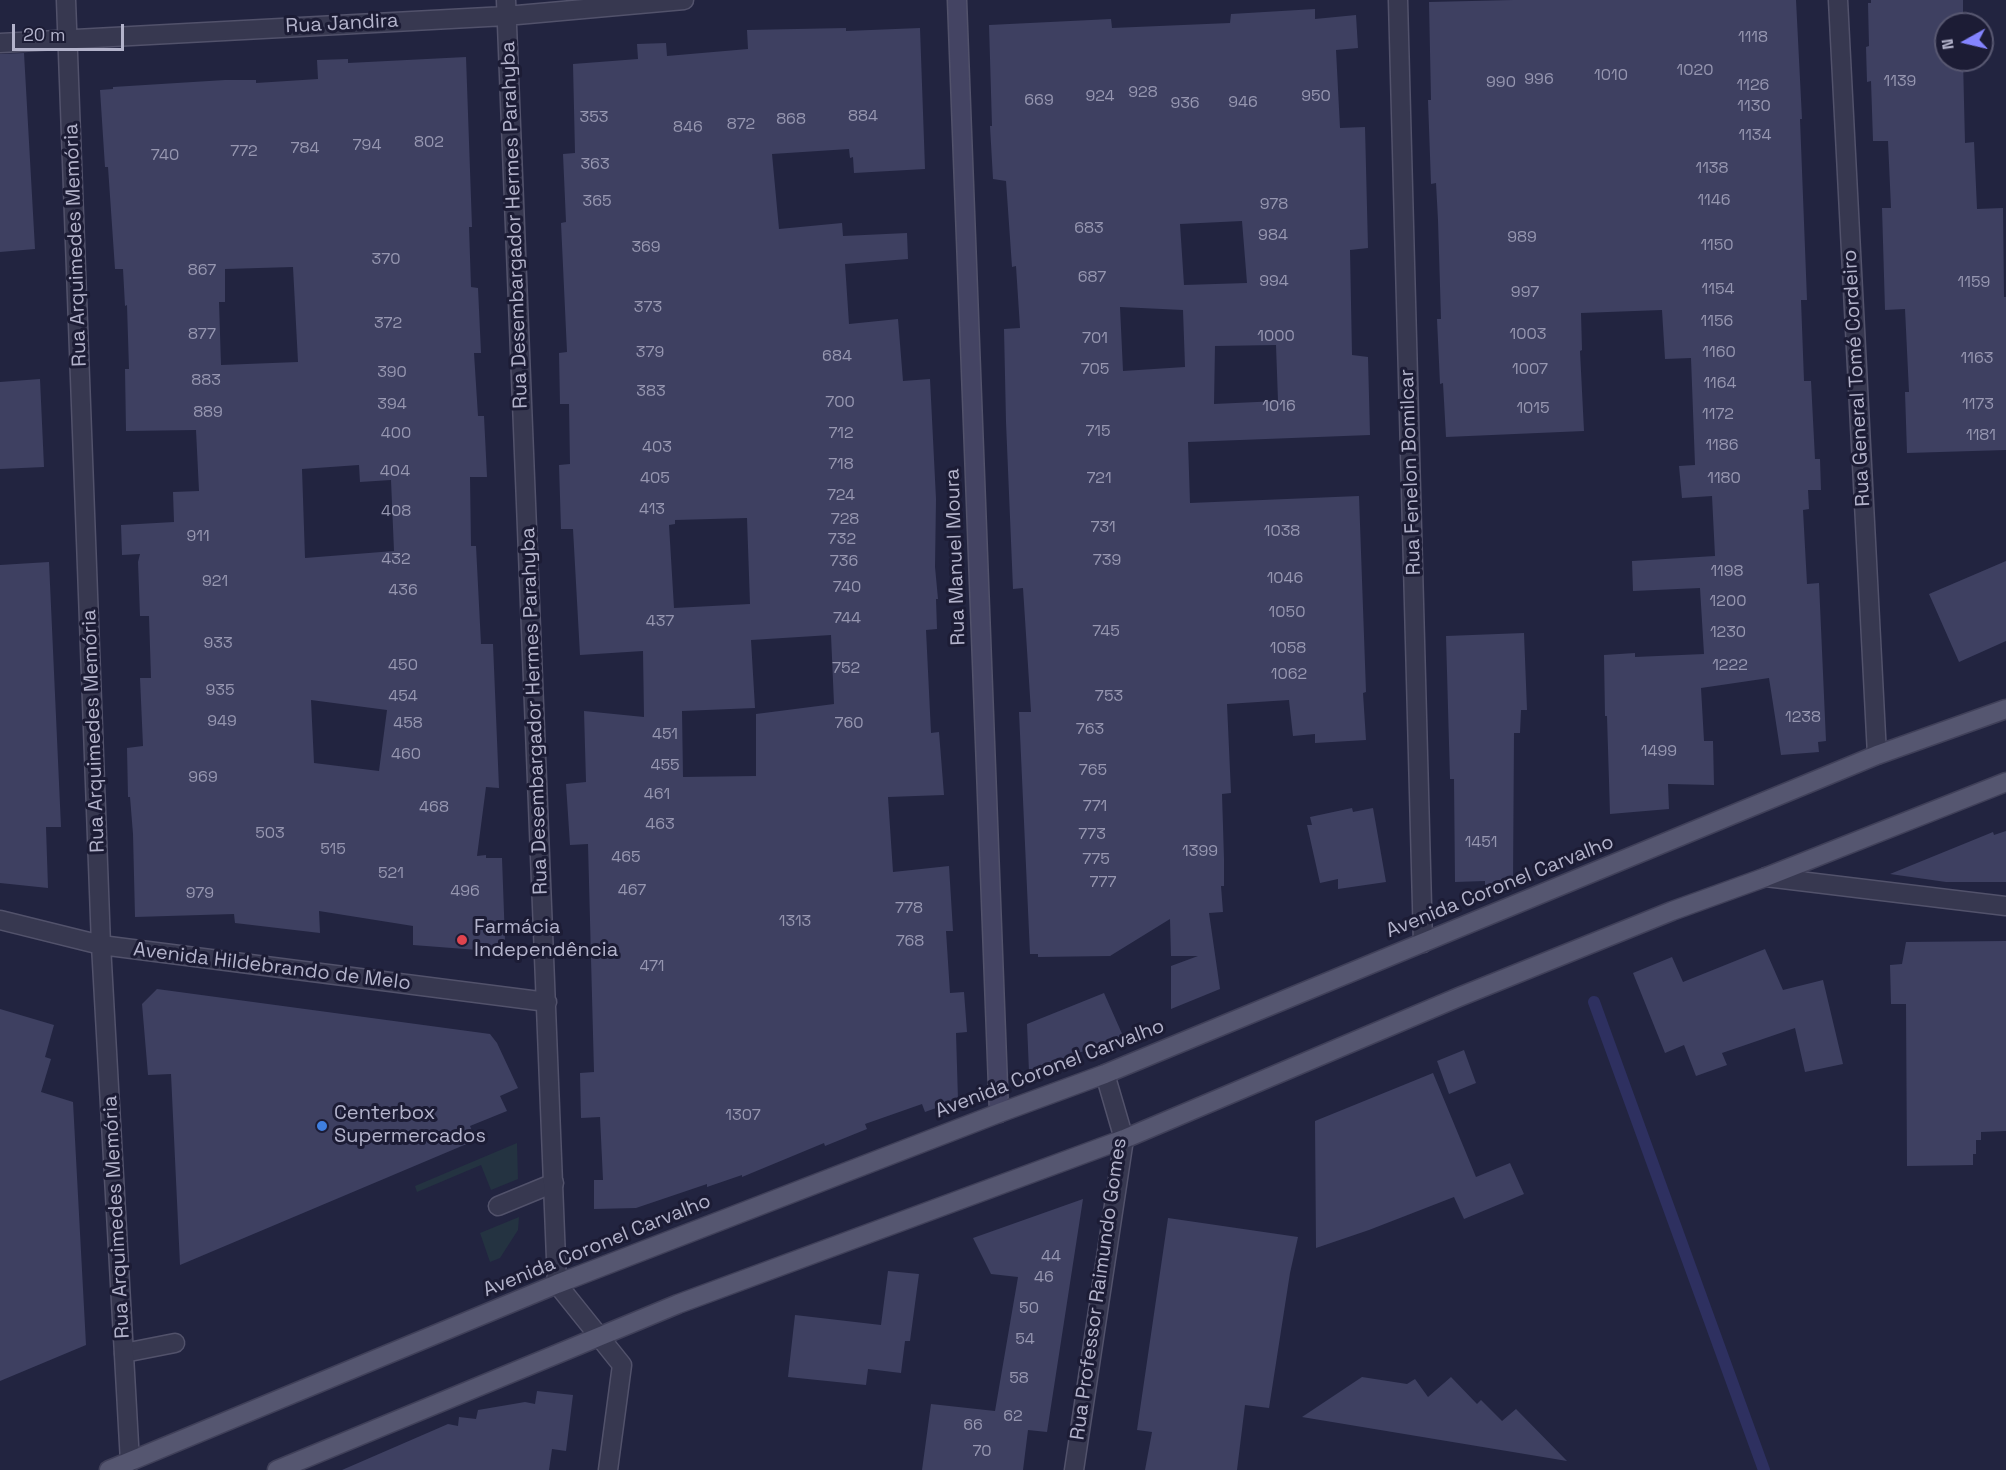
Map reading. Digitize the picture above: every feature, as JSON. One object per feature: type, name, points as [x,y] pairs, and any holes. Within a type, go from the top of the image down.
[{"type":"main road","name":"Avenida Coronel Carvalho","points":[[109,1470],[557,1284],[1105,1074],[1877,755],[2006,709]]},
{"type":"main road","points":[[277,1470],[678,1304],[1124,1139],[1459,997],[1672,911],[1766,877],[2006,782]]},
{"type":"street","name":"Rua Arquimedes Memória","points":[[66,0],[101,945],[130,1462]]},
{"type":"street","name":"Rua Jandira","points":[[0,43],[506,8],[684,0]]},
{"type":"street","name":"Rua Manuel Moura","points":[[957,0],[999,1113]]},
{"type":"street","name":"Rua Fenelon Bomilcar","points":[[1398,0],[1423,943]]},
{"type":"street","name":"Rua General Tomé Cordeiro","points":[[1838,0],[1877,755]]},
{"type":"street","name":"Rua Desembargador Hermes Parahyba","points":[[506,8],[557,1284]]},
{"type":"street","points":[[1766,877],[2006,906]]},
{"type":"street","name":"Avenida Hildebrando de Melo","points":[[0,920],[101,945],[547,1002]]},
{"type":"street","name":"Rua Professor Raimundo Gomes","points":[[1074,1470],[1124,1139],[1105,1074]]},
{"type":"street","points":[[498,1206],[554,1183]]},
{"type":"street","points":[[557,1284],[622,1365],[608,1470]]},
{"type":"street","points":[[124,1353],[176,1343]]},
{"type":"shaded area","points":[[517,1143],[518,1179],[491,1190],[481,1165],[417,1192],[415,1186]]},
{"type":"shaded area","points":[[519,1217],[518,1230],[500,1258],[490,1262],[480,1233]]},
{"type":"building","points":[[1796,0],[1807,300],[1801,300],[1804,381],[1811,381],[1815,459],[1820,459],[1821,490],[1808,490],[1809,509],[1803,510],[1807,584],[1819,583],[1826,741],[1818,742],[1819,752],[1781,755],[1769,678],[1701,688],[1704,741],[1713,741],[1714,785],[1668,784],[1669,809],[1610,814],[1604,655],[1635,653],[1635,657],[1704,654],[1700,588],[1633,591],[1632,561],[1715,556],[1712,496],[1682,498],[1679,466],[1695,465],[1691,358],[1665,359],[1662,310],[1581,313],[1582,350],[1580,351],[1584,431],[1446,437],[1443,383],[1440,384],[1437,319],[1441,319],[1436,183],[1431,184],[1428,100],[1431,100],[1429,2]]},
{"type":"building","points":[[1871,0],[1963,0],[1963,12],[1934,12],[1934,72],[1963,72],[1965,143],[1974,142],[1977,209],[2003,208],[2004,297],[2006,297],[2006,450],[1907,453],[1905,392],[1909,392],[1905,309],[1885,310],[1882,208],[1891,208],[1888,141],[1873,141],[1871,81],[1867,82],[1866,47],[1869,46],[1868,3],[1871,3]]},
{"type":"building","points":[[1315,9],[1315,19],[1356,15],[1358,48],[1336,50],[1340,128],[1365,127],[1368,248],[1350,250],[1352,355],[1368,357],[1370,435],[1188,442],[1190,503],[1359,496],[1366,740],[1315,743],[1315,734],[1293,736],[1289,700],[1227,704],[1231,793],[1222,794],[1223,912],[1209,913],[1220,989],[1171,1009],[1171,966],[1198,956],[1171,956],[1170,919],[1110,956],[1038,957],[1038,954],[1030,954],[1019,712],[1031,712],[1023,588],[1013,589],[1004,329],[1020,328],[1016,266],[1012,267],[1006,181],[993,179],[989,25],[1111,19],[1112,28],[1230,23],[1231,14]],"holes":[[[1242,221],[1247,283],[1184,285],[1180,224]],[[1120,307],[1183,310],[1185,367],[1123,371]],[[1276,345],[1278,401],[1214,404],[1215,346]]]},
{"type":"building","points":[[846,28],[846,31],[920,28],[925,169],[854,173],[853,157],[850,158],[849,149],[772,154],[779,229],[842,223],[843,236],[907,233],[908,259],[845,264],[849,324],[898,319],[903,381],[930,379],[936,499],[935,567],[938,599],[936,599],[937,629],[926,630],[931,733],[939,732],[944,795],[888,797],[893,872],[949,866],[953,931],[946,931],[950,993],[964,992],[967,1032],[956,1033],[958,1100],[925,1112],[922,1104],[865,1124],[867,1129],[825,1146],[824,1143],[742,1177],[742,1175],[707,1187],[707,1184],[636,1208],[594,1209],[594,1180],[603,1180],[600,1117],[581,1118],[580,1073],[594,1072],[588,844],[570,845],[566,784],[586,782],[584,711],[644,717],[643,651],[580,655],[573,529],[561,529],[559,465],[570,464],[569,404],[560,404],[559,353],[567,352],[561,223],[566,222],[563,154],[575,153],[573,64],[638,59],[637,44],[666,43],[667,56],[748,49],[747,30]],"holes":[[[747,518],[750,604],[674,608],[669,525],[675,524],[675,520]],[[831,635],[834,704],[756,714],[756,776],[683,777],[682,711],[755,708],[751,640]]]},
{"type":"building","points":[[24,53],[35,249],[0,252],[0,54]]},
{"type":"building","points":[[466,57],[472,227],[469,227],[471,287],[478,288],[481,353],[474,353],[478,416],[484,416],[487,477],[470,477],[471,546],[476,546],[481,644],[493,644],[499,788],[486,787],[477,856],[502,858],[505,941],[491,951],[413,945],[413,926],[319,911],[320,933],[235,923],[234,914],[135,917],[133,834],[130,797],[128,797],[127,748],[143,746],[140,678],[151,678],[149,616],[140,616],[138,562],[140,554],[122,555],[121,525],[174,522],[173,492],[199,491],[196,430],[126,431],[125,369],[129,369],[127,305],[125,306],[123,269],[115,269],[100,90],[113,89],[113,87],[225,80],[256,80],[256,83],[318,79],[317,60],[348,59],[348,63]],"holes":[[[293,267],[298,362],[221,365],[219,302],[225,302],[225,269]],[[359,465],[360,482],[391,480],[394,551],[305,558],[302,469]],[[311,700],[387,710],[379,771],[314,763]]]},
{"type":"building","points":[[40,379],[44,467],[0,469],[0,382]]},
{"type":"building","points":[[2006,561],[2006,641],[1959,662],[1929,594]]},
{"type":"building","points":[[49,562],[61,827],[46,827],[48,888],[0,883],[0,565]]},
{"type":"building","points":[[1524,633],[1527,710],[1521,710],[1520,733],[1514,733],[1513,882],[1485,895],[1485,881],[1455,882],[1454,779],[1450,779],[1446,636]]},
{"type":"building","points":[[1352,808],[1353,812],[1373,808],[1386,882],[1338,889],[1338,879],[1320,883],[1307,825],[1312,825],[1310,817]]},
{"type":"building","points":[[2006,831],[2006,882],[1946,882],[1890,874],[1993,832],[1994,835]]},
{"type":"building","points":[[2006,941],[2006,1131],[1981,1132],[1981,1140],[1976,1140],[1973,1165],[1907,1166],[1906,1004],[1891,1004],[1890,965],[1902,964],[1906,942]]},
{"type":"building","points":[[1765,949],[1783,990],[1823,980],[1843,1064],[1805,1072],[1795,1028],[1722,1053],[1727,1065],[1696,1076],[1684,1045],[1665,1053],[1633,973],[1672,957],[1683,982]]},
{"type":"building","name":"Centerbox Supermercados","points":[[157,989],[490,1034],[497,1043],[518,1088],[500,1096],[507,1111],[470,1126],[476,1140],[180,1265],[171,1074],[148,1075],[142,1004]]},
{"type":"building","points":[[1104,993],[1123,1036],[1029,1072],[1027,1024]]},
{"type":"building","points":[[0,1009],[54,1025],[45,1057],[51,1059],[41,1092],[73,1102],[86,1345],[0,1381]]},
{"type":"building","points":[[1464,1050],[1476,1083],[1449,1094],[1437,1061]]},
{"type":"building","points":[[1433,1073],[1476,1177],[1510,1163],[1524,1194],[1464,1219],[1454,1197],[1316,1248],[1315,1121]]},
{"type":"building","points":[[1083,1199],[1047,1432],[1028,1430],[1023,1470],[922,1470],[931,1404],[995,1411],[1018,1277],[991,1274],[973,1238]]},
{"type":"building","points":[[1168,1218],[1298,1237],[1290,1273],[1269,1408],[1245,1405],[1237,1470],[1145,1470],[1152,1432],[1137,1430]]},
{"type":"building","points":[[888,1271],[919,1274],[910,1341],[905,1341],[901,1373],[868,1369],[866,1385],[788,1377],[795,1315],[881,1325]]},
{"type":"building","points":[[1362,1377],[1407,1384],[1415,1379],[1428,1397],[1451,1377],[1477,1404],[1481,1400],[1502,1421],[1516,1409],[1567,1461],[1302,1417]]},
{"type":"building","points":[[537,1391],[573,1395],[566,1451],[552,1449],[549,1470],[342,1470],[448,1424],[458,1426],[459,1417],[476,1419],[478,1410],[525,1402],[535,1404]]},
{"type":"waterway","points":[[1594,1002],[1764,1470]]},
{"type":"place","name":"Farmácia Independência","points":[[462,940]]},
{"type":"place","name":"Centerbox Supermercados","points":[[322,1126]]}]
